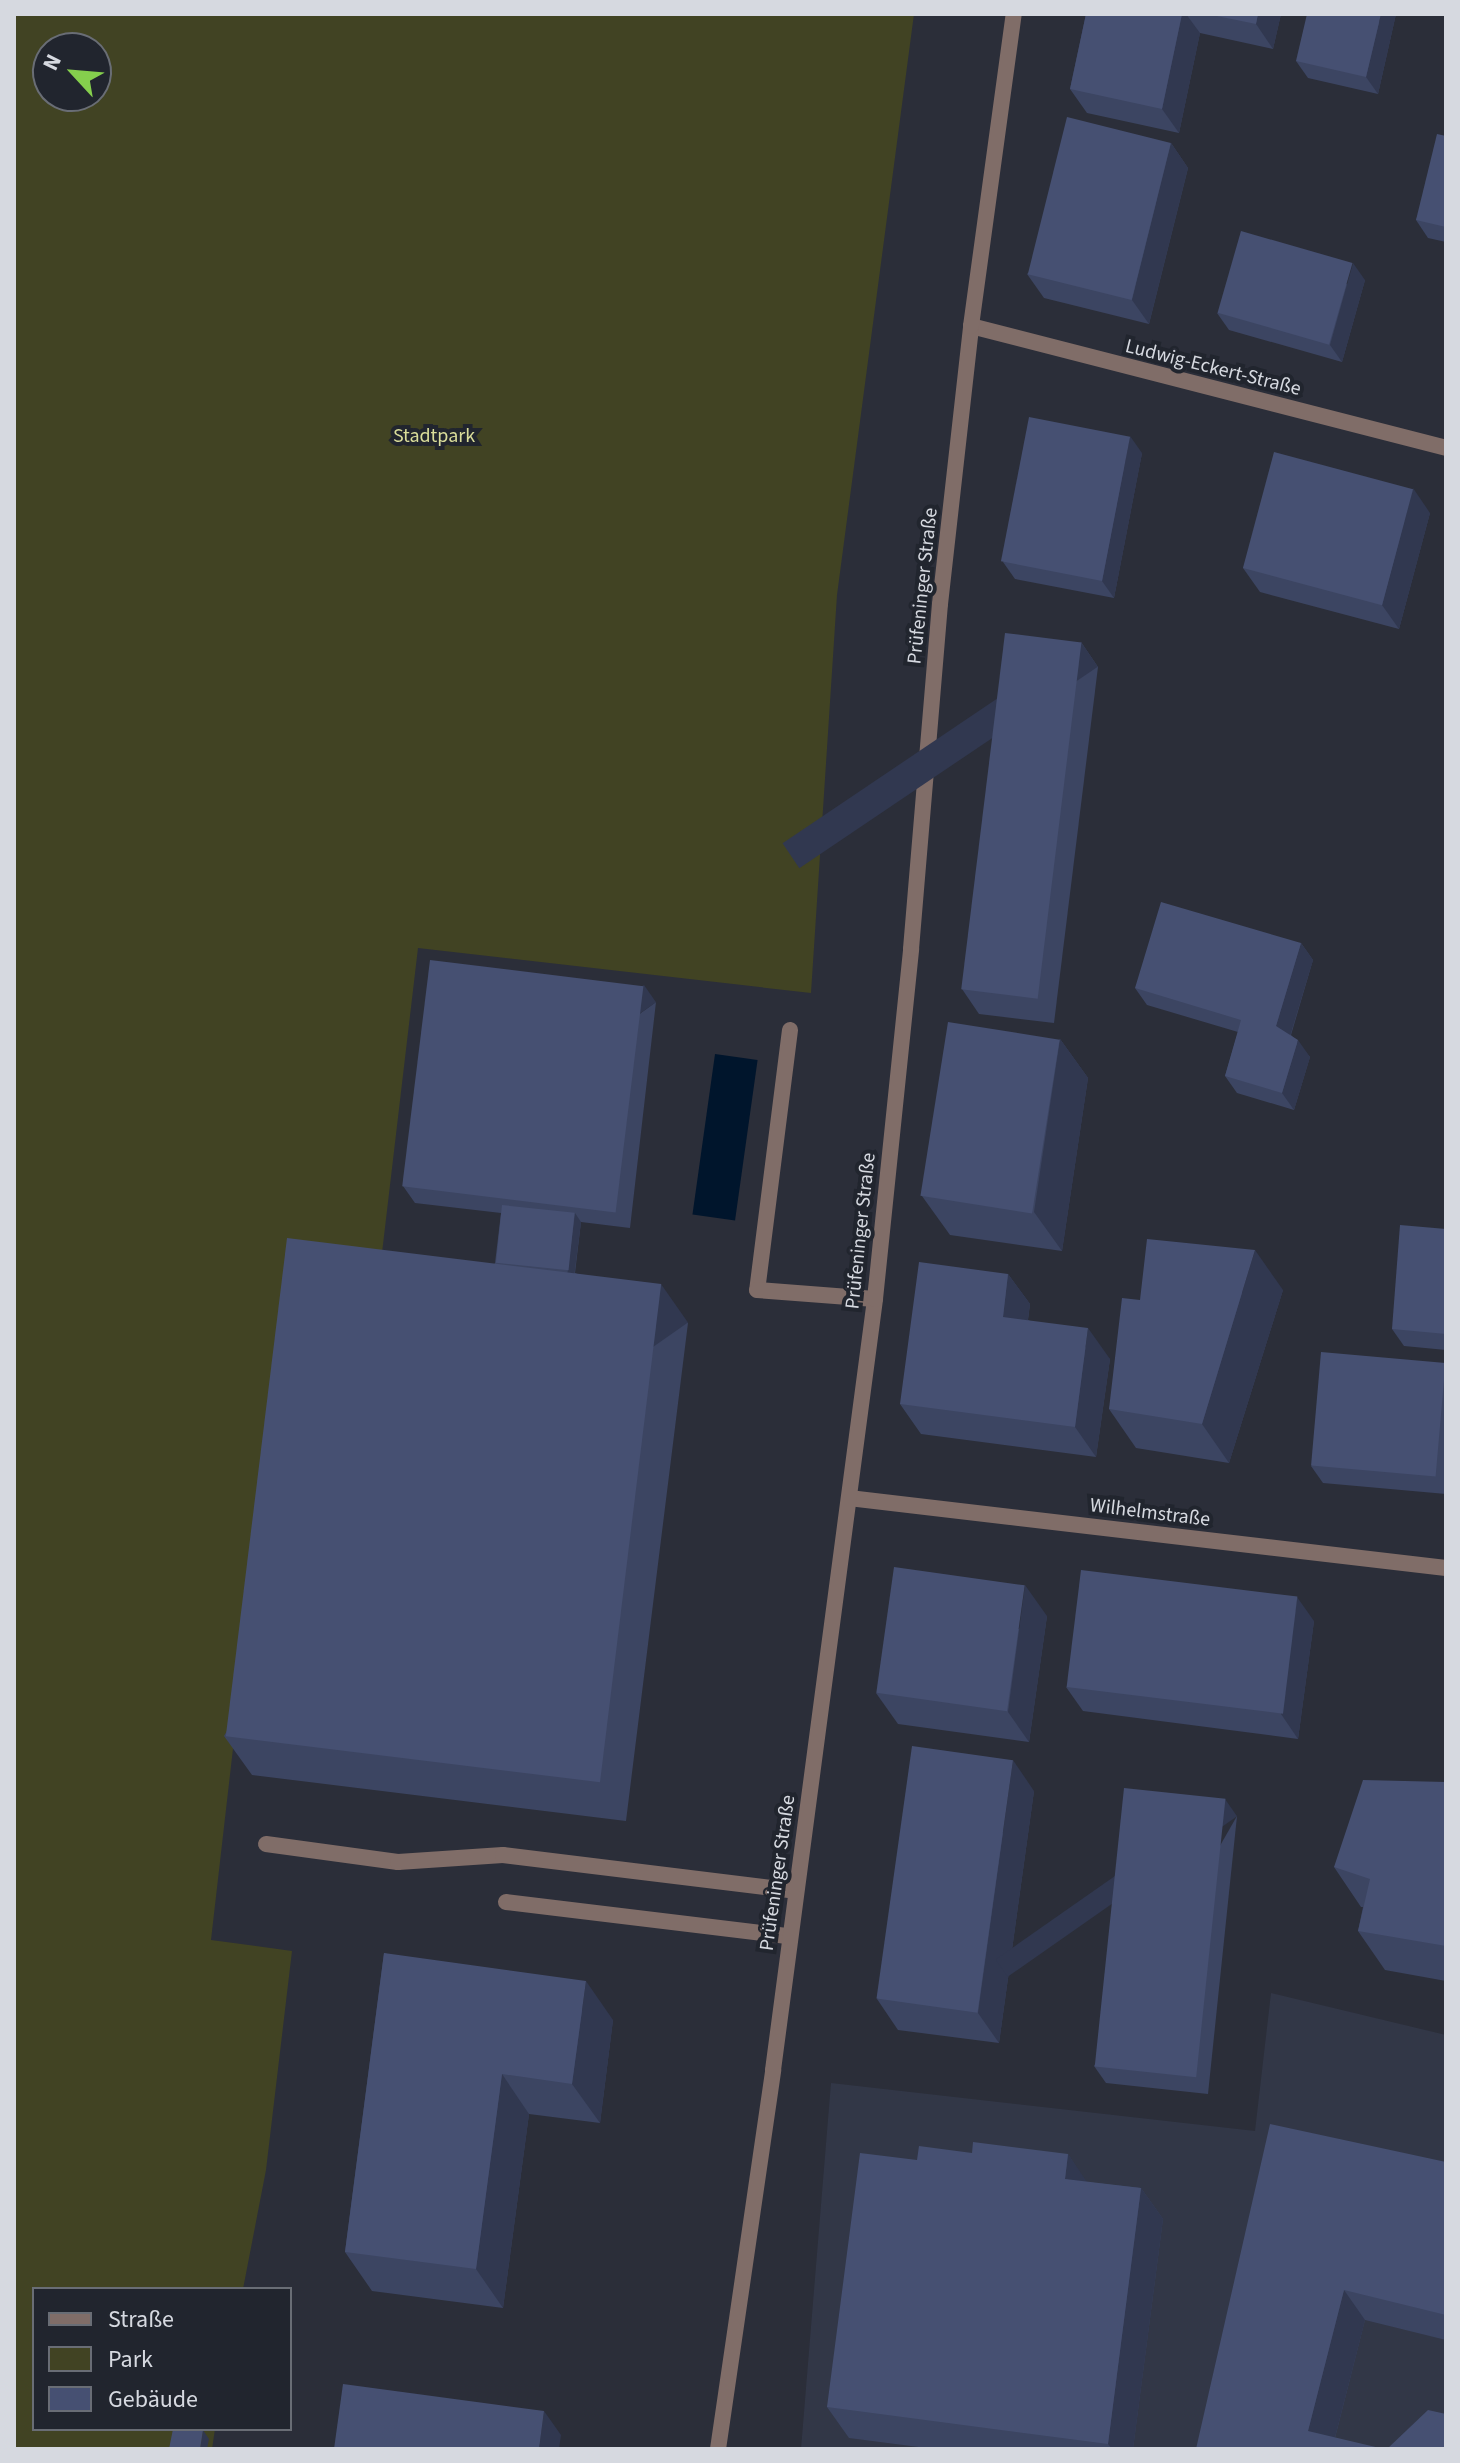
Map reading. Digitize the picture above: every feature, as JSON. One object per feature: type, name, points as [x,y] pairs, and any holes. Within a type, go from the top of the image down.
[{"type":"street","name":"Prüfeninger Straße","points":[[718,2449],[875,1299],[911,949],[940,604],[971,326],[1014,14]]},
{"type":"street","name":"Ludwig-Eckert-Straße","points":[[971,326],[1446,448]]},
{"type":"street","points":[[790,1030],[757,1290],[875,1299]]},
{"type":"street","name":"Wilhelmstraße","points":[[849,1498],[1446,1568]]},
{"type":"street","points":[[266,1844],[398,1862],[503,1855],[795,1891]]},
{"type":"street","points":[[506,1902],[789,1936]]},
{"type":"shaded area","points":[[1271,1993],[1446,2035],[1446,2449],[801,2449],[831,2083],[1255,2131]]},
{"type":"green space","name":"Stadtpark","points":[[14,14],[914,14],[837,595],[811,993],[418,948],[382,1253],[291,1244],[211,1940],[292,1951],[266,2170],[243,2287],[32,2287],[32,2431],[215,2431],[212,2449],[14,2449]]},
{"type":"water","points":[[715,1054],[758,1060],[735,1220],[692,1214]]},
{"type":"building","points":[[1086,14],[1182,14],[1162,109],[1070,89]]},
{"type":"building","points":[[1207,14],[1258,14],[1256,24]]},
{"type":"building","points":[[1307,14],[1381,14],[1366,77],[1296,61]]},
{"type":"building","points":[[1067,117],[1171,143],[1132,300],[1028,274]]},
{"type":"building","points":[[1437,134],[1446,136],[1446,227],[1416,220]]},
{"type":"building","points":[[1241,231],[1353,263],[1329,345],[1218,313]]},
{"type":"building","points":[[1029,417],[1130,437],[1102,581],[1001,561]]},
{"type":"building","points":[[1274,452],[1413,489],[1382,605],[1243,568]]},
{"type":"building","points":[[1005,633],[1081,642],[1038,999],[961,989]]},
{"type":"building","points":[[1161,902],[1301,943],[1276,1026],[1298,1040],[1282,1093],[1225,1076],[1241,1020],[1135,988]]},
{"type":"building","points":[[430,960],[643,986],[616,1213],[402,1186]]},
{"type":"building","points":[[948,1022],[1060,1040],[1032,1214],[920,1196]]},
{"type":"building","points":[[502,1205],[575,1213],[569,1270],[496,1263]]},
{"type":"building","points":[[1400,1225],[1446,1229],[1446,1334],[1392,1329]]},
{"type":"building","points":[[287,1238],[661,1284],[600,1782],[226,1736]]},
{"type":"building","points":[[1147,1239],[1255,1250],[1202,1424],[1109,1409],[1122,1298],[1140,1300]]},
{"type":"building","points":[[919,1262],[1008,1274],[1003,1317],[1088,1328],[1075,1427],[900,1404]]},
{"type":"building","points":[[1321,1352],[1446,1363],[1436,1476],[1311,1466]]},
{"type":"building","points":[[894,1567],[1025,1585],[1007,1711],[876,1693]]},
{"type":"building","points":[[1081,1570],[1297,1597],[1283,1714],[1067,1687]]},
{"type":"building","points":[[912,1746],[1013,1760],[978,2013],[877,1999]]},
{"type":"building","points":[[1363,1780],[1446,1782],[1446,1946],[1358,1931],[1370,1879],[1334,1867]]},
{"type":"building","points":[[1124,1788],[1225,1799],[1196,2077],[1095,2066]]},
{"type":"building","points":[[384,1953],[586,1981],[572,2084],[502,2074],[476,2269],[345,2252]]},
{"type":"building","points":[[1270,2124],[1446,2162],[1446,2315],[1344,2290],[1308,2431],[1384,2449],[1196,2449]]},
{"type":"building","points":[[973,2142],[1068,2154],[1065,2179],[1141,2188],[1108,2444],[827,2407],[860,2153],[917,2160],[919,2146],[972,2153]]},
{"type":"building","points":[[343,2384],[544,2411],[539,2449],[334,2449]]},
{"type":"building","points":[[1428,2410],[1446,2414],[1446,2449],[1387,2449]]},
{"type":"building","points":[[173,2431],[203,2431],[200,2449],[169,2449]]}]
